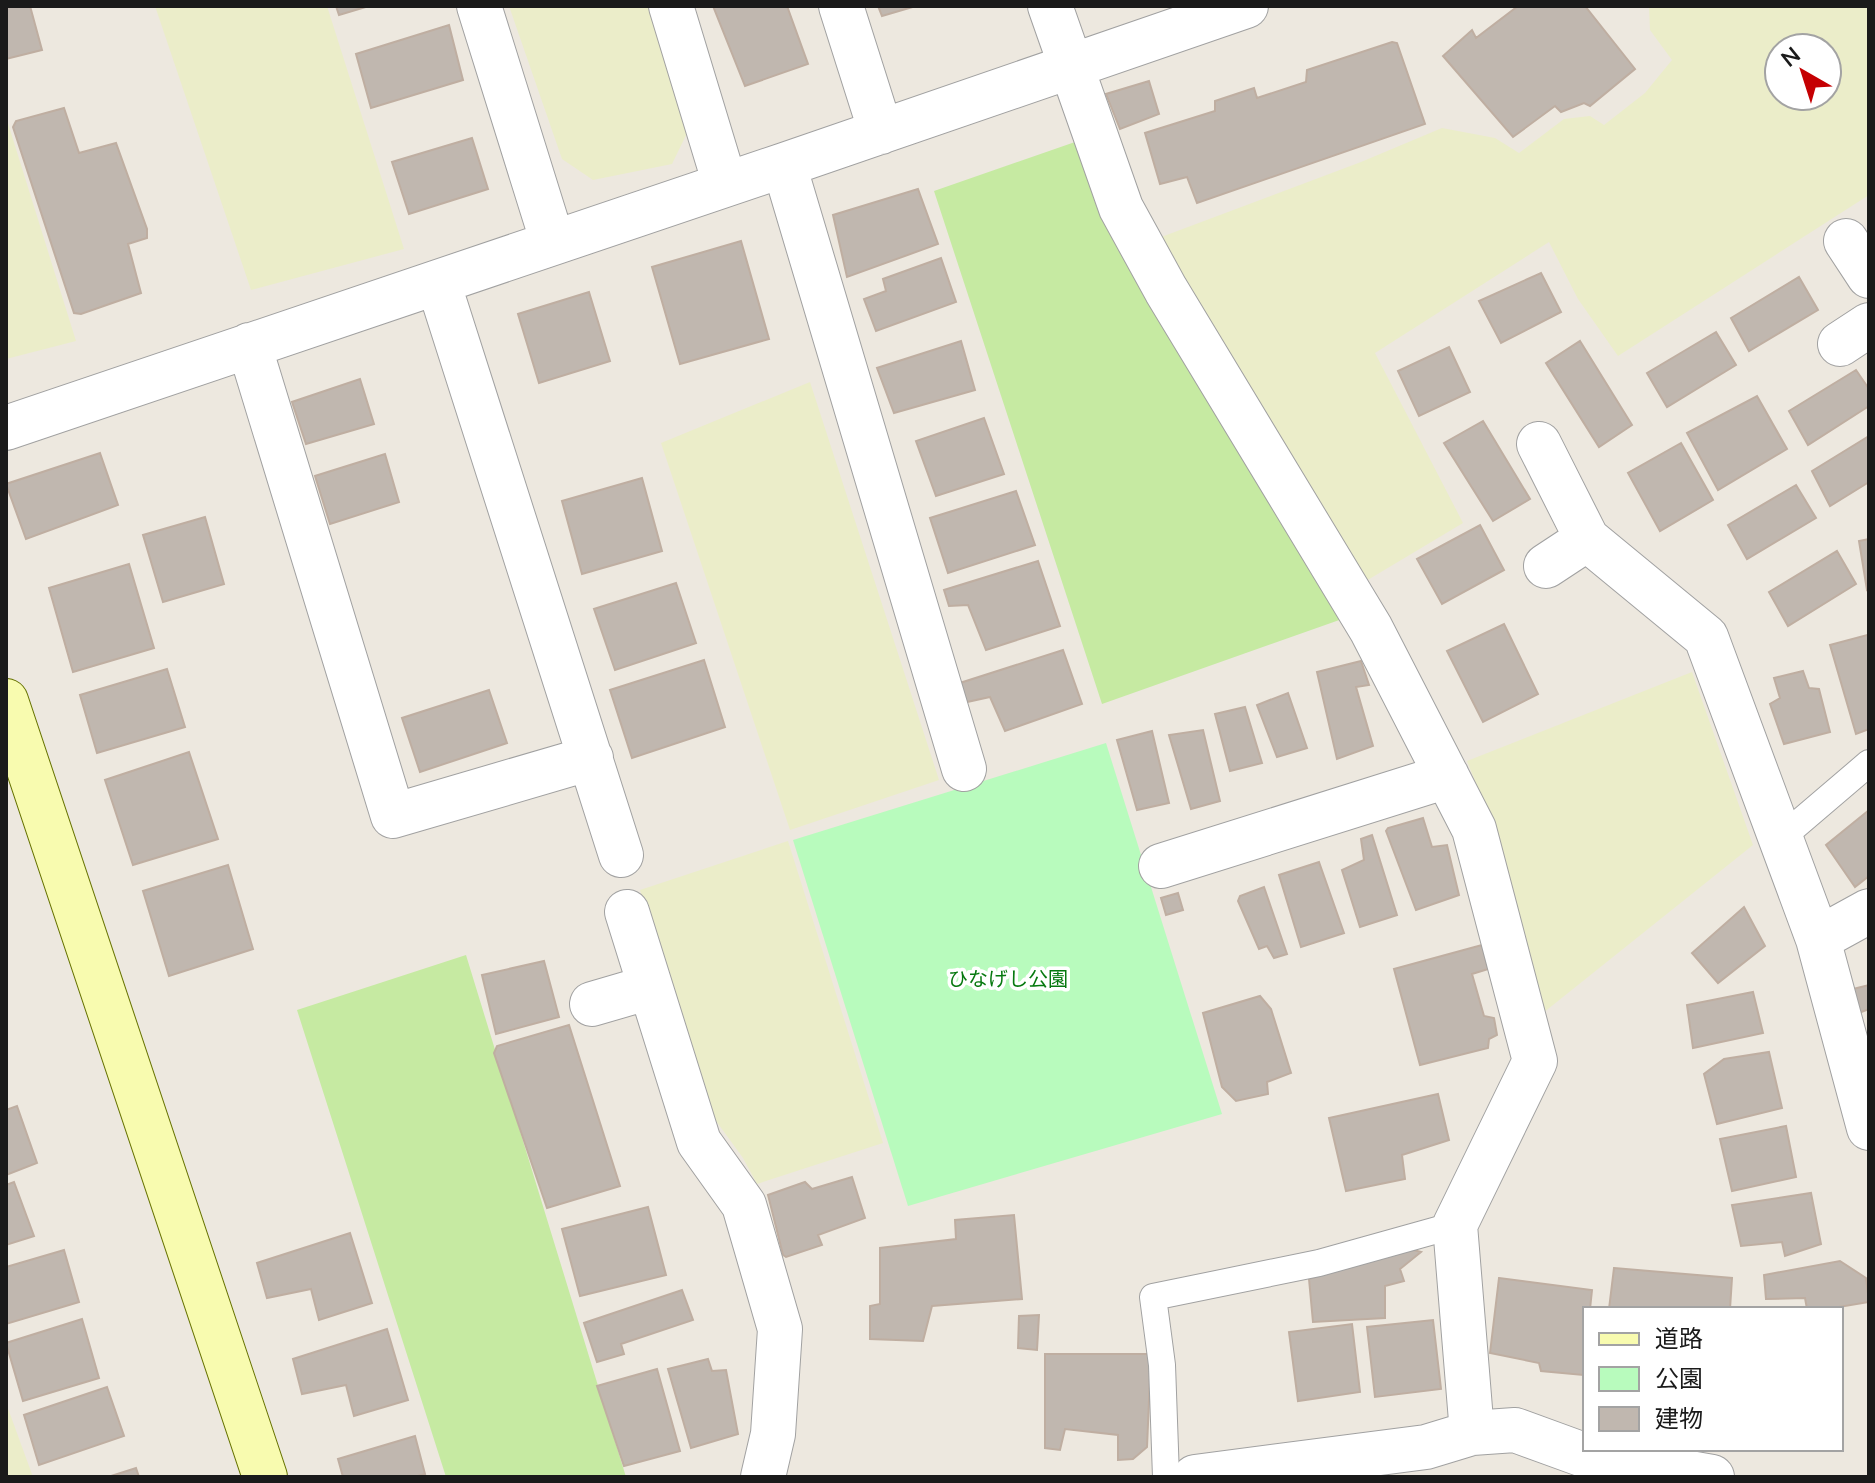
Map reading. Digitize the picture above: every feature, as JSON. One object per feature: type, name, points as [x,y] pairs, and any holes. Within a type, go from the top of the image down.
[{"type":"street","points":[[479,6],[553,243]]},
{"type":"street","points":[[671,6],[725,184]]},
{"type":"street","points":[[841,6],[881,132]]},
{"type":"street","points":[[1050,6],[1121,208],[1166,290],[1371,629],[1474,829],[1535,1061],[1455,1225],[1472,1433]]},
{"type":"street","points":[[6,428],[1070,68],[1238,7]]},
{"type":"street","points":[[784,165],[964,769]]},
{"type":"street","points":[[438,282],[621,855]]},
{"type":"street","points":[[249,345],[393,816],[591,758]]},
{"type":"street","points":[[1539,444],[1587,539],[1706,637],[1818,939],[1869,1128]]},
{"type":"street","points":[[1546,566],[1587,539]]},
{"type":"street","points":[[6,701],[265,1477]]},
{"type":"street","points":[[1161,866],[1447,776]]},
{"type":"street","points":[[1818,939],[1869,911]]},
{"type":"street","points":[[627,912],[699,1142],[744,1205],[780,1329],[773,1434],[763,1477]]},
{"type":"street","points":[[592,1004],[650,987]]},
{"type":"street","points":[[1195,1477],[1426,1447],[1472,1433],[1515,1430],[1580,1466],[1712,1477]]},
{"type":"lane","points":[[1781,838],[1869,763]]},
{"type":"lane","points":[[1166,1477],[1162,1365],[1153,1297],[1319,1263],[1455,1225]]},
{"type":"green space","points":[[155,6],[327,6],[404,249],[251,290]]},
{"type":"green space","points":[[509,6],[652,6],[690,127],[672,164],[593,180],[562,159]]},
{"type":"green space","points":[[1649,6],[1869,6],[1869,195],[1618,356],[1578,299],[1549,242],[1375,353],[1463,523],[1366,581],[1156,239],[1442,128],[1495,138],[1519,153],[1564,119],[1590,116],[1604,125],[1645,93],[1672,60],[1650,30]]},
{"type":"green space","points":[[6,117],[76,341],[6,359]]},
{"type":"green space","points":[[1075,142],[1095,202],[1227,430],[1345,618],[1102,704],[934,191]]},
{"type":"green space","points":[[810,382],[939,780],[790,830],[661,443]]},
{"type":"green space","points":[[1692,672],[1753,845],[1543,1013],[1502,849],[1467,761]]},
{"type":"green space","name":"ひなげし公園","points":[[1106,743],[1222,1114],[908,1206],[793,840]]},
{"type":"green space","points":[[788,841],[883,1143],[757,1184],[743,1158],[711,1114],[640,890]]},
{"type":"green space","points":[[466,955],[626,1477],[446,1477],[297,1010]]},
{"type":"green space","points":[[6,1403],[33,1477],[6,1477]]},
{"type":"building","points":[[6,6],[30,6],[42,50],[6,59]]},
{"type":"building","points":[[336,6],[369,6],[339,15]]},
{"type":"building","points":[[713,6],[787,6],[808,64],[745,86]]},
{"type":"building","points":[[878,6],[916,6],[882,16]]},
{"type":"building","points":[[1518,6],[1585,6],[1635,69],[1590,106],[1584,103],[1561,112],[1555,106],[1513,137],[1443,56],[1472,30],[1476,38]]},
{"type":"building","points":[[449,25],[463,80],[371,108],[356,54]]},
{"type":"building","points":[[1397,43],[1425,124],[1197,203],[1187,177],[1160,184],[1145,133],[1215,111],[1215,101],[1254,88],[1257,98],[1306,82],[1307,70]]},
{"type":"building","points":[[1149,81],[1159,114],[1120,129],[1106,94]]},
{"type":"building","points":[[64,108],[79,153],[116,143],[147,229],[147,238],[128,244],[141,293],[81,314],[74,313],[13,127],[16,121]]},
{"type":"building","points":[[472,138],[488,189],[409,214],[392,162]]},
{"type":"building","points":[[918,189],[938,244],[847,277],[833,215]]},
{"type":"building","points":[[741,241],[769,339],[680,364],[652,267]]},
{"type":"building","points":[[941,258],[956,302],[876,331],[864,299],[886,291],[883,279]]},
{"type":"building","points":[[1541,273],[1561,312],[1501,343],[1479,301]]},
{"type":"building","points":[[1799,277],[1818,310],[1749,351],[1731,318]]},
{"type":"building","points":[[589,292],[610,361],[539,383],[518,314]]},
{"type":"building","points":[[1716,332],[1736,365],[1667,407],[1647,373]]},
{"type":"building","points":[[961,341],[975,390],[894,413],[877,368]]},
{"type":"building","points":[[1580,341],[1632,425],[1599,447],[1546,363]]},
{"type":"building","points":[[1449,347],[1470,392],[1419,416],[1398,371]]},
{"type":"building","points":[[1856,370],[1869,389],[1869,406],[1808,445],[1789,411]]},
{"type":"building","points":[[360,379],[374,424],[306,444],[292,402]]},
{"type":"building","points":[[1757,396],[1787,449],[1718,490],[1687,433]]},
{"type":"building","points":[[984,418],[1004,474],[936,496],[916,441]]},
{"type":"building","points":[[1483,421],[1530,499],[1493,521],[1444,443]]},
{"type":"building","points":[[1869,436],[1869,482],[1830,506],[1812,471]]},
{"type":"building","points":[[1681,443],[1713,500],[1660,531],[1628,473]]},
{"type":"building","points":[[100,453],[118,505],[26,539],[6,484]]},
{"type":"building","points":[[385,454],[399,502],[330,524],[315,476]]},
{"type":"building","points":[[642,478],[662,551],[582,574],[562,501]]},
{"type":"building","points":[[1796,485],[1816,518],[1747,559],[1728,525]]},
{"type":"building","points":[[1016,491],[1035,545],[948,573],[930,518]]},
{"type":"building","points":[[205,517],[224,584],[163,602],[143,535]]},
{"type":"building","points":[[1480,525],[1504,570],[1442,604],[1417,559]]},
{"type":"building","points":[[1869,539],[1869,589],[1867,590],[1859,541]]},
{"type":"building","points":[[1837,551],[1856,584],[1788,626],[1769,592]]},
{"type":"building","points":[[1038,561],[1060,626],[986,650],[968,605],[949,606],[944,590]]},
{"type":"building","points":[[129,564],[154,648],[73,672],[49,588]]},
{"type":"building","points":[[676,583],[696,643],[615,670],[594,609]]},
{"type":"building","points":[[1504,624],[1538,694],[1483,722],[1447,651]]},
{"type":"building","points":[[1867,635],[1869,729],[1856,734],[1830,645]]},
{"type":"building","points":[[1063,650],[1082,704],[1005,731],[990,697],[967,702],[960,683]]},
{"type":"building","points":[[704,660],[725,727],[632,758],[610,690]]},
{"type":"building","points":[[1361,661],[1369,685],[1356,687],[1373,746],[1337,759],[1317,672]]},
{"type":"building","points":[[167,669],[185,727],[97,753],[80,695]]},
{"type":"building","points":[[1803,671],[1809,688],[1819,689],[1830,732],[1784,744],[1770,704],[1780,698],[1774,678]]},
{"type":"building","points":[[489,690],[507,743],[420,772],[402,718]]},
{"type":"building","points":[[1288,693],[1307,748],[1277,757],[1257,705]]},
{"type":"building","points":[[1245,707],[1262,763],[1230,771],[1215,714]]},
{"type":"building","points":[[1203,730],[1220,801],[1191,809],[1169,735]]},
{"type":"building","points":[[1152,731],[1169,803],[1137,810],[1117,740]]},
{"type":"building","points":[[189,752],[218,839],[133,865],[105,780]]},
{"type":"building","points":[[1869,810],[1869,876],[1855,887],[1826,845]]},
{"type":"building","points":[[1423,818],[1432,847],[1447,845],[1459,895],[1416,910],[1386,831]]},
{"type":"building","points":[[1372,835],[1397,915],[1360,927],[1342,870],[1364,860],[1361,839]]},
{"type":"building","points":[[1319,862],[1344,933],[1301,947],[1279,875]]},
{"type":"building","points":[[228,865],[253,949],[169,976],[143,891]]},
{"type":"building","points":[[1264,887],[1287,954],[1274,958],[1267,946],[1259,949],[1238,901],[1240,896]]},
{"type":"building","points":[[1178,893],[1183,910],[1166,915],[1161,898]]},
{"type":"building","points":[[1744,907],[1765,946],[1718,983],[1692,953]]},
{"type":"building","points":[[1482,945],[1488,969],[1472,974],[1484,1016],[1494,1018],[1497,1035],[1489,1039],[1488,1048],[1420,1065],[1394,969]]},
{"type":"building","points":[[544,961],[559,1017],[496,1034],[482,975]]},
{"type":"building","points":[[1869,985],[1869,1009],[1859,1013],[1853,989]]},
{"type":"building","points":[[1753,992],[1763,1033],[1693,1048],[1687,1005]]},
{"type":"building","points":[[1260,996],[1271,1009],[1291,1073],[1267,1082],[1268,1094],[1236,1101],[1222,1087],[1203,1013]]},
{"type":"building","points":[[569,1025],[620,1186],[547,1208],[494,1053],[497,1046]]},
{"type":"building","points":[[1769,1052],[1782,1108],[1717,1124],[1704,1074],[1724,1059]]},
{"type":"building","points":[[1438,1094],[1449,1140],[1402,1155],[1405,1179],[1346,1191],[1329,1118]]},
{"type":"building","points":[[17,1106],[37,1163],[6,1175],[6,1110]]},
{"type":"building","points":[[1786,1126],[1796,1177],[1732,1191],[1720,1139]]},
{"type":"building","points":[[852,1177],[865,1218],[818,1235],[822,1245],[786,1257],[783,1255],[768,1195],[805,1182],[812,1189]]},
{"type":"building","points":[[14,1182],[34,1236],[6,1245],[6,1185]]},
{"type":"building","points":[[1811,1193],[1821,1244],[1785,1256],[1782,1242],[1741,1246],[1732,1205]]},
{"type":"building","points":[[648,1207],[666,1275],[580,1296],[562,1229]]},
{"type":"building","points":[[1014,1215],[1022,1299],[932,1306],[923,1341],[870,1339],[870,1306],[880,1304],[880,1248],[956,1239],[955,1220]]},
{"type":"building","points":[[350,1233],[372,1303],[319,1320],[311,1289],[267,1298],[257,1263]]},
{"type":"building","points":[[1406,1248],[1421,1252],[1400,1269],[1404,1281],[1385,1286],[1385,1318],[1313,1322],[1309,1279]]},
{"type":"building","points":[[64,1250],[79,1302],[6,1324],[6,1267]]},
{"type":"building","points":[[1840,1261],[1866,1278],[1869,1302],[1839,1307],[1807,1307],[1805,1298],[1766,1299],[1764,1275]]},
{"type":"building","points":[[1614,1268],[1732,1278],[1730,1307],[1609,1307]]},
{"type":"building","points":[[1499,1278],[1592,1290],[1590,1307],[1583,1307],[1583,1375],[1541,1371],[1539,1363],[1490,1353]]},
{"type":"building","points":[[682,1290],[693,1320],[621,1344],[624,1354],[597,1362],[584,1323]]},
{"type":"building","points":[[1039,1315],[1037,1350],[1018,1348],[1019,1316]]},
{"type":"building","points":[[82,1319],[99,1378],[23,1401],[6,1343]]},
{"type":"building","points":[[1433,1320],[1441,1389],[1375,1397],[1367,1327]]},
{"type":"building","points":[[1352,1324],[1360,1392],[1298,1401],[1289,1332]]},
{"type":"building","points":[[387,1329],[408,1400],[354,1416],[346,1385],[302,1394],[293,1359]]},
{"type":"building","points":[[1045,1354],[1151,1354],[1147,1447],[1133,1459],[1118,1460],[1118,1435],[1065,1429],[1060,1450],[1045,1448]]},
{"type":"building","points":[[708,1359],[712,1371],[726,1370],[738,1434],[691,1448],[668,1369]]},
{"type":"building","points":[[657,1369],[680,1451],[624,1466],[597,1386]]},
{"type":"building","points":[[107,1387],[124,1436],[39,1465],[24,1415]]},
{"type":"building","points":[[415,1436],[425,1474],[414,1477],[343,1477],[338,1459]]},
{"type":"building","points":[[136,1468],[139,1477],[108,1477]]}]
